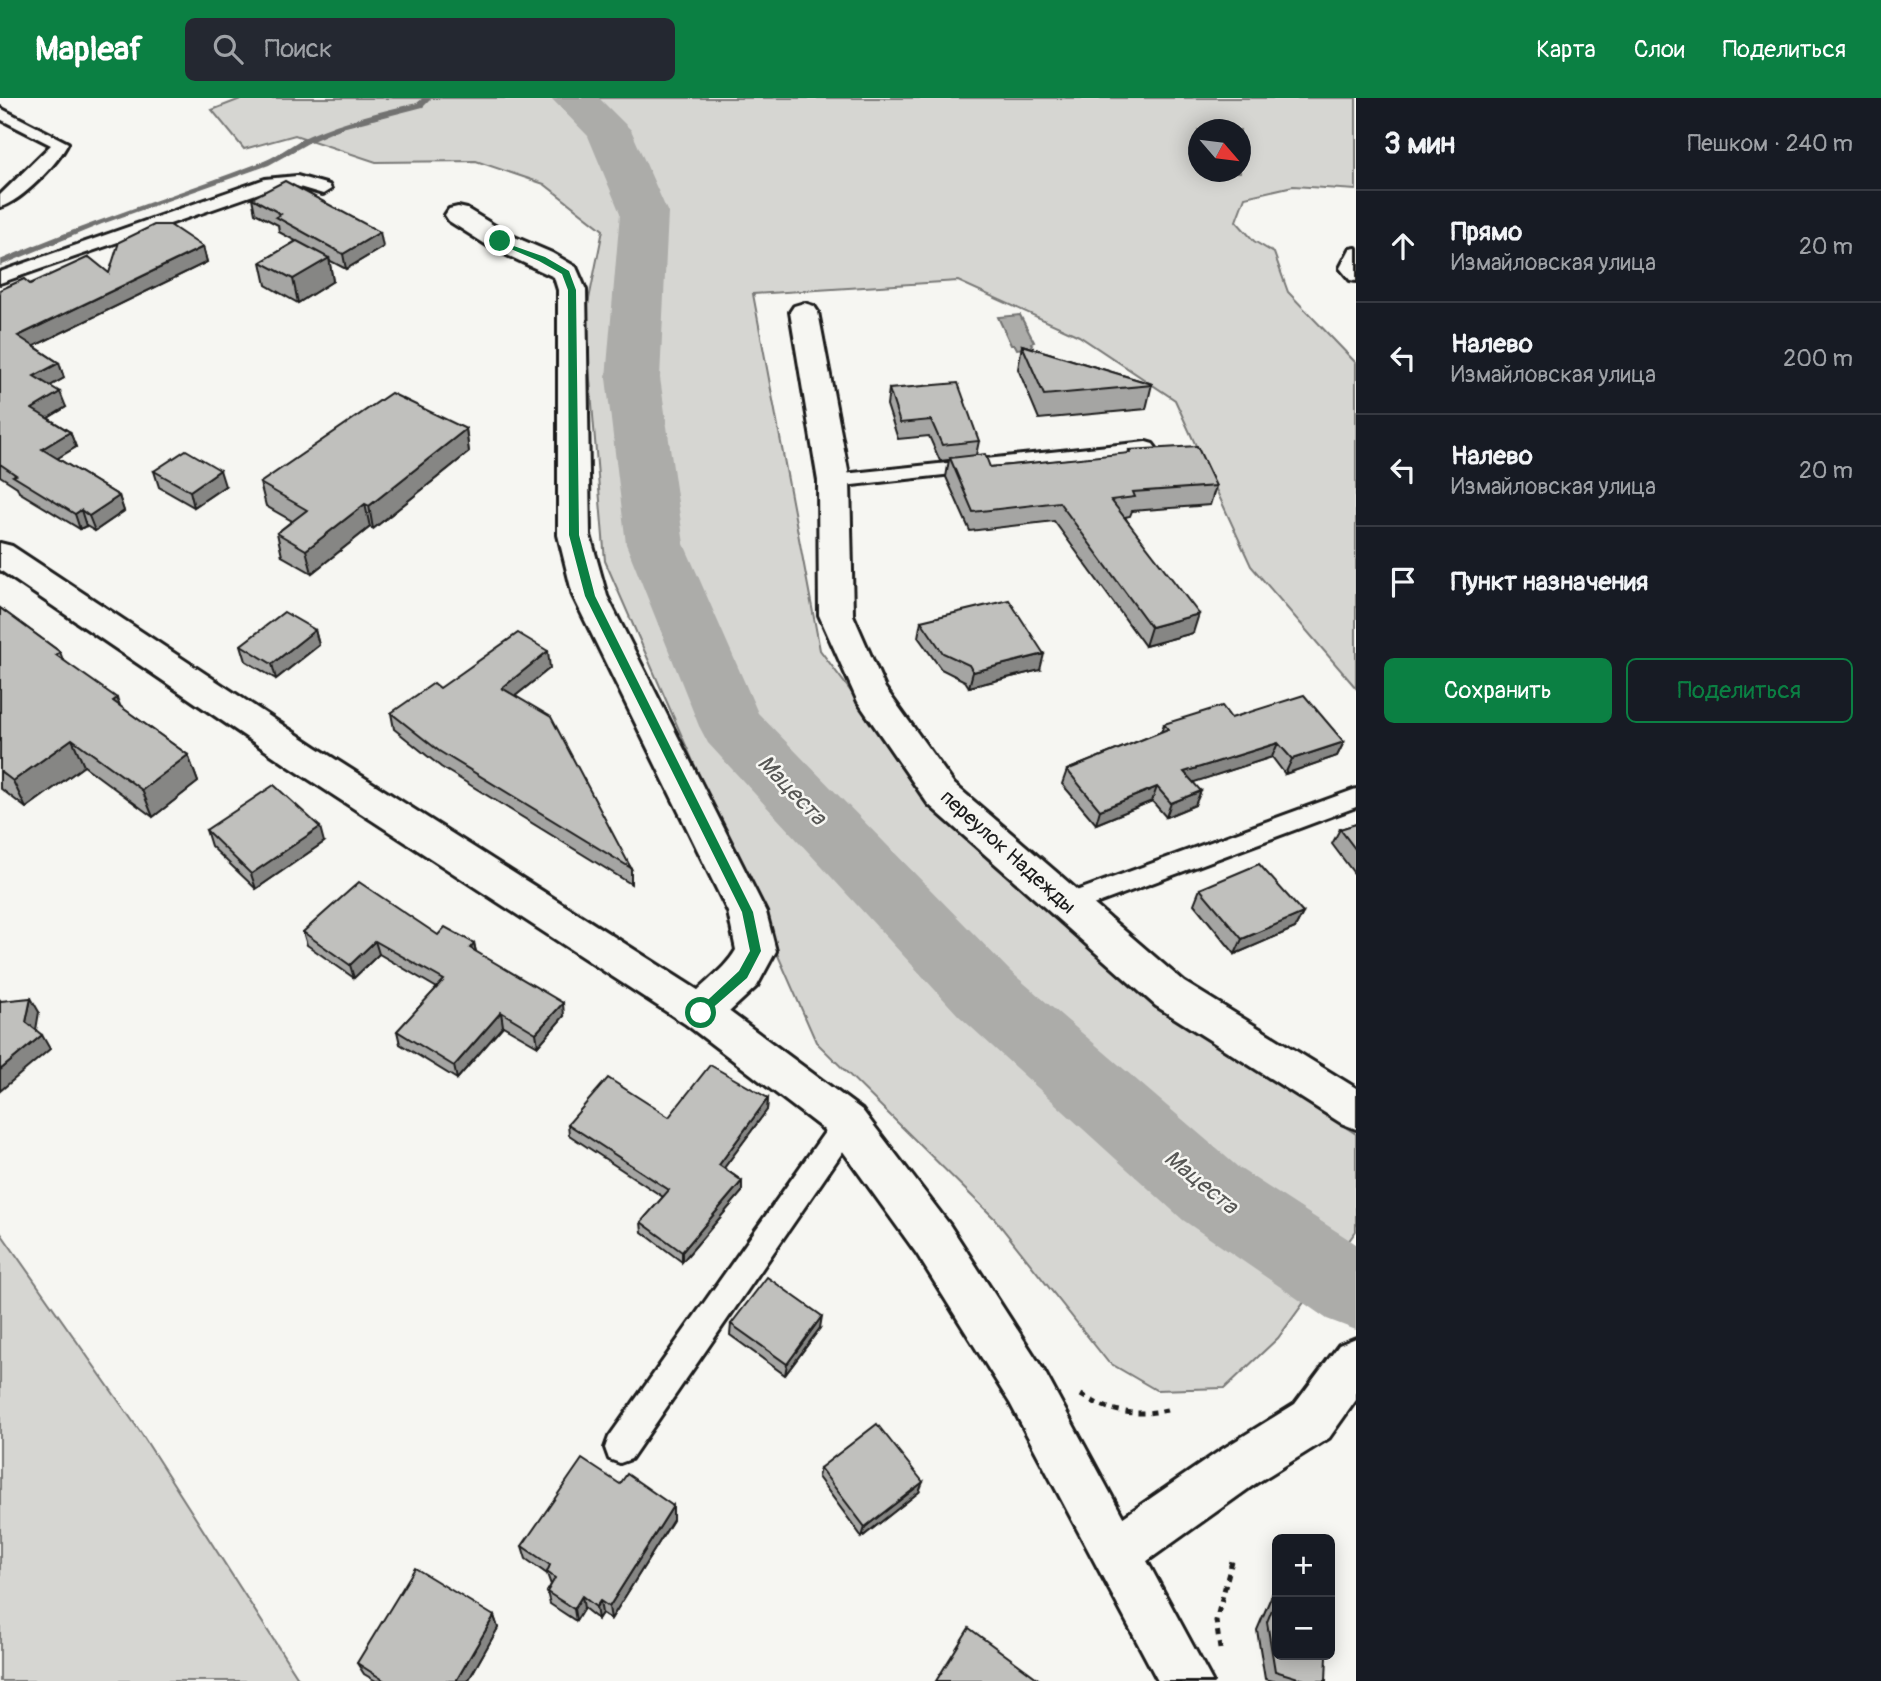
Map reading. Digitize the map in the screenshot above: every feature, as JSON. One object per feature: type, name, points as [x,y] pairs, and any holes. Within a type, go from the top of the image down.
[{"type":"street","points":[[458,215],[500,241],[542,259],[566,273],[572,290],[574,535],[590,596],[747,912],[756,951],[743,974],[701,1013]]},
{"type":"street","name":"переулок Надежды","points":[[804,312],[834,481],[836,615],[870,694],[941,794],[1066,905],[1170,994],[1356,1110]]},
{"type":"street","points":[[0,554],[303,757],[701,1013],[847,1123],[933,1239],[1027,1387],[1118,1551],[1204,1669]]},
{"type":"street","points":[[1118,1551],[1238,1467],[1312,1421],[1356,1361]]},
{"type":"lane","points":[[0,113],[60,142],[60,146],[30,177],[0,202]]},
{"type":"lane","points":[[0,278],[271,183],[297,181],[323,189]]},
{"type":"lane","points":[[1356,253],[1349,268],[1356,276]]},
{"type":"lane","points":[[834,481],[1146,447]]},
{"type":"lane","points":[[1066,905],[1356,798]]},
{"type":"lane","points":[[620,1448],[847,1123]]},
{"type":"path","points":[[1204,1669],[1232,1561]]},
{"type":"shaded area","points":[[243,98],[1356,98],[1356,190],[1293,186],[1245,197],[1236,221],[1254,241],[1274,253],[1288,292],[1356,363],[1356,688],[1251,566],[1175,400],[1079,336],[958,281],[753,294],[820,650],[944,816],[1163,1010],[1356,1134],[1356,1231],[1278,1338],[1225,1388],[1156,1390],[1108,1362],[994,1218],[816,1042],[605,561],[585,319],[603,230],[544,184],[476,161],[376,162],[295,135],[244,149],[212,110]]},
{"type":"shaded area","points":[[1020,315],[1034,342],[1031,343],[1033,347],[1017,349],[1015,345],[1011,345],[998,317]]},
{"type":"shaded area","points":[[0,1232],[139,1430],[300,1681],[0,1681]]},
{"type":"building","points":[[285,181],[380,232],[343,254],[276,217],[281,214],[252,198]]},
{"type":"building","points":[[154,225],[170,225],[203,247],[18,336],[59,363],[34,376],[60,392],[32,409],[70,432],[42,449],[119,496],[89,516],[81,510],[75,514],[13,476],[16,475],[0,464],[0,290],[24,279],[30,284],[89,257],[109,273],[119,242]]},
{"type":"building","points":[[297,241],[329,258],[293,279],[261,262]]},
{"type":"building","points":[[1022,345],[1152,384],[1152,385],[1044,395]]},
{"type":"building","points":[[958,383],[979,441],[942,445],[931,420],[900,423],[889,389]]},
{"type":"building","points":[[391,393],[466,429],[369,506],[365,504],[306,550],[277,533],[307,510],[260,483]]},
{"type":"building","points":[[1197,446],[1216,486],[1133,492],[1135,497],[1111,500],[1199,614],[1151,627],[1059,502],[973,512],[950,458],[985,454],[990,467],[1130,453],[1129,450]]},
{"type":"building","points":[[186,450],[220,470],[190,491],[154,471]]},
{"type":"building","points":[[1009,600],[1044,654],[973,672],[969,665],[943,653],[921,621]]},
{"type":"building","points":[[0,608],[60,652],[56,655],[117,698],[113,701],[188,755],[142,790],[72,739],[13,781],[0,771]]},
{"type":"building","points":[[284,612],[315,630],[272,664],[241,645]]},
{"type":"building","points":[[518,633],[548,651],[502,688],[551,717],[631,868],[439,751],[391,713],[434,683],[440,688]]},
{"type":"building","points":[[1304,695],[1344,742],[1292,759],[1278,743],[1184,772],[1201,791],[1171,803],[1157,787],[1100,810],[1067,770],[1168,729],[1164,724],[1222,706],[1231,718]]},
{"type":"building","points":[[274,785],[320,827],[251,874],[206,830]]},
{"type":"building","points":[[1356,824],[1356,850],[1340,829]]},
{"type":"building","points":[[1259,864],[1303,913],[1242,939],[1200,889]]},
{"type":"building","points":[[359,882],[438,935],[445,927],[474,943],[470,948],[563,1003],[536,1033],[501,1012],[454,1066],[397,1031],[444,980],[375,941],[350,965],[303,932]]},
{"type":"building","points":[[31,998],[26,1022],[42,1035],[0,1070],[0,1000]]},
{"type":"building","points":[[710,1065],[768,1098],[719,1165],[742,1181],[682,1252],[641,1222],[669,1190],[568,1124],[608,1078],[669,1117]]},
{"type":"building","points":[[767,1277],[822,1316],[787,1364],[731,1324]]},
{"type":"building","points":[[877,1424],[923,1482],[865,1527],[820,1468]]},
{"type":"building","points":[[582,1459],[620,1484],[627,1474],[673,1506],[609,1607],[600,1601],[596,1607],[582,1596],[574,1609],[547,1592],[555,1578],[547,1572],[550,1565],[522,1546]]},
{"type":"building","points":[[415,1568],[494,1616],[456,1681],[385,1681],[357,1663]]},
{"type":"building","points":[[1272,1610],[1272,1653],[1267,1622]]},
{"type":"building","points":[[969,1628],[1041,1681],[936,1681]]},
{"type":"building","points":[[1273,1660],[1327,1660],[1326,1681],[1308,1681],[1275,1671]]},
{"type":"waterway","points":[[0,263],[98,223],[266,163],[326,131],[420,105],[428,98]]},
{"type":"waterway","name":"Мацеста","points":[[573,98],[608,130],[644,213],[633,378],[655,544],[731,726],[985,994],[1211,1194],[1356,1291]]},
{"type":"route","points":[[500,241],[542,259],[566,273],[572,290],[574,535],[590,596],[747,912],[756,951],[743,974],[701,1013]]}]
